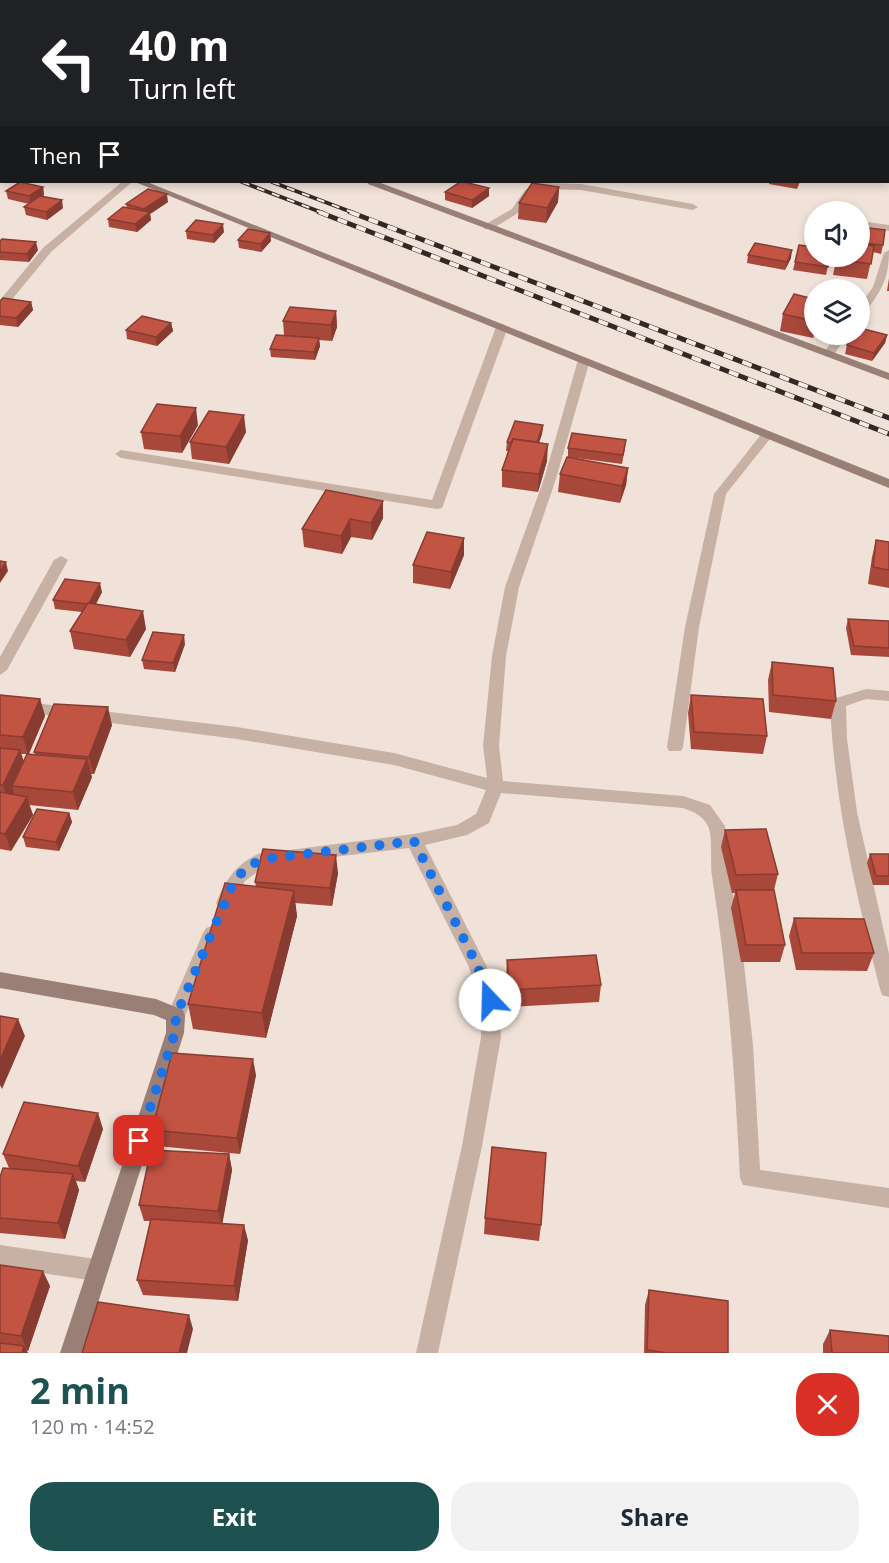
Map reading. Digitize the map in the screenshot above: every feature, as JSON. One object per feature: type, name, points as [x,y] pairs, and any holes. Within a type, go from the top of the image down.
[{"type":"street","points":[[0,308],[47,250],[126,183]]},
{"type":"street","points":[[142,183],[889,484]]},
{"type":"street","points":[[374,183],[889,377]]},
{"type":"street","points":[[488,227],[515,211],[528,192],[541,186],[581,187],[693,207]]},
{"type":"street","points":[[870,225],[889,228]]},
{"type":"street","points":[[870,298],[878,286],[889,253]]},
{"type":"street","points":[[121,454],[437,505],[502,327]]},
{"type":"street","points":[[829,354],[835,345]]},
{"type":"street","points":[[71,1353],[96,1270],[175,1033],[176,1016],[233,884],[246,867],[264,859],[414,841],[461,830],[483,818],[496,786],[491,746],[499,657],[512,587],[550,479],[584,360]]},
{"type":"street","points":[[675,747],[692,627],[720,494],[767,435]]},
{"type":"street","points":[[0,670],[61,560]]},
{"type":"street","points":[[889,696],[866,694],[838,704],[838,728],[856,861],[889,989]]},
{"type":"street","points":[[0,704],[249,734],[394,759],[496,786],[683,802],[704,809],[717,826],[719,864],[734,955],[750,1178],[889,1198]]},
{"type":"street","points":[[414,841],[477,965],[490,1000],[491,1037],[472,1146],[427,1353]]},
{"type":"street","points":[[856,861],[878,861]]},
{"type":"street","points":[[0,980],[156,1007],[176,1016]]},
{"type":"street","points":[[0,1256],[96,1270]]},
{"type":"building","points":[[18,183],[43,187],[29,196],[6,191]]},
{"type":"building","points":[[458,183],[489,188],[472,200],[445,192]]},
{"type":"building","points":[[532,183],[559,187],[547,208],[519,203]]},
{"type":"building","points":[[148,189],[167,194],[144,209],[126,204]]},
{"type":"building","points":[[40,196],[62,200],[46,212],[24,207]]},
{"type":"building","points":[[123,207],[150,212],[135,224],[108,219]]},
{"type":"building","points":[[196,220],[223,224],[213,235],[186,231]]},
{"type":"building","points":[[870,228],[885,230],[883,245],[870,244]]},
{"type":"building","points":[[248,229],[270,233],[261,244],[238,240]]},
{"type":"building","points":[[2,239],[36,242],[27,254],[0,252]]},
{"type":"building","points":[[755,243],[792,250],[787,262],[748,255]]},
{"type":"building","points":[[799,245],[804,246],[804,263],[795,262]]},
{"type":"building","points":[[870,245],[874,246],[870,264]]},
{"type":"building","points":[[794,294],[804,296],[804,319],[783,314]]},
{"type":"building","points":[[3,298],[31,302],[16,318],[0,316],[0,301]]},
{"type":"building","points":[[290,307],[336,311],[331,325],[283,321]]},
{"type":"building","points":[[142,316],[171,323],[156,337],[126,330]]},
{"type":"building","points":[[870,331],[887,335],[874,353],[847,345],[870,345]]},
{"type":"building","points":[[276,335],[319,338],[314,352],[270,349]]},
{"type":"building","points":[[157,404],[196,408],[180,436],[141,432]]},
{"type":"building","points":[[209,411],[244,415],[226,447],[190,442]]},
{"type":"building","points":[[515,421],[543,425],[537,442],[513,439],[511,443],[507,442]]},
{"type":"building","points":[[572,433],[626,440],[623,455],[568,448]]},
{"type":"building","points":[[513,439],[548,444],[539,474],[502,470]]},
{"type":"building","points":[[567,457],[628,468],[622,486],[560,474]]},
{"type":"building","points":[[326,490],[383,501],[371,523],[350,519],[341,536],[302,529]]},
{"type":"building","points":[[427,532],[464,538],[451,572],[413,565]]},
{"type":"building","points":[[876,540],[889,542],[889,570],[873,567]]},
{"type":"building","points":[[0,561],[6,562],[0,571]]},
{"type":"building","points":[[65,579],[100,583],[87,604],[53,600]]},
{"type":"building","points":[[88,603],[143,611],[126,640],[70,631]]},
{"type":"building","points":[[848,619],[889,621],[889,648],[854,646]]},
{"type":"building","points":[[153,632],[184,635],[173,663],[142,660]]},
{"type":"building","points":[[772,662],[833,668],[836,701],[773,695]]},
{"type":"building","points":[[0,695],[40,699],[23,737],[0,735]]},
{"type":"building","points":[[691,695],[763,699],[767,736],[694,732]]},
{"type":"building","points":[[54,704],[108,707],[89,757],[34,752]]},
{"type":"building","points":[[0,748],[20,750],[3,785],[0,785]]},
{"type":"building","points":[[27,754],[87,759],[73,792],[12,786]]},
{"type":"building","points":[[0,792],[27,797],[5,834],[0,833]]},
{"type":"building","points":[[37,809],[69,813],[56,842],[23,837]]},
{"type":"building","points":[[766,829],[778,874],[736,875],[725,830]]},
{"type":"building","points":[[263,849],[336,855],[330,888],[255,882]]},
{"type":"building","points":[[870,854],[889,854],[889,876],[876,876]]},
{"type":"building","points":[[225,883],[294,891],[262,1013],[188,1004]]},
{"type":"building","points":[[736,890],[774,890],[785,945],[746,945]]},
{"type":"building","points":[[794,918],[864,919],[874,953],[802,953]]},
{"type":"building","points":[[596,955],[601,985],[510,990],[507,960]]},
{"type":"building","points":[[0,1016],[18,1019],[0,1060]]},
{"type":"building","points":[[172,1053],[253,1059],[237,1138],[152,1130]]},
{"type":"building","points":[[24,1102],[98,1113],[78,1166],[3,1154]]},
{"type":"building","points":[[492,1147],[546,1153],[541,1225],[485,1218]]},
{"type":"building","points":[[151,1150],[229,1154],[218,1211],[139,1205]]},
{"type":"building","points":[[3,1168],[73,1174],[58,1223],[0,1218],[0,1177]]},
{"type":"building","points":[[151,1219],[244,1225],[234,1286],[137,1280]]},
{"type":"building","points":[[0,1265],[43,1271],[21,1336],[0,1333]]},
{"type":"building","points":[[649,1290],[728,1301],[728,1353],[667,1353],[647,1350]]},
{"type":"building","points":[[98,1302],[189,1315],[179,1353],[82,1353]]},
{"type":"building","points":[[830,1330],[889,1336],[889,1353],[832,1353]]},
{"type":"building","points":[[0,1343],[24,1346],[22,1353],[0,1353]]},
{"type":"railway","points":[[245,183],[323,213]]},
{"type":"railway","points":[[275,183],[354,213]]},
{"type":"railway","points":[[319,212],[889,434]]},
{"type":"railway","points":[[350,212],[889,418]]},
{"type":"route","points":[[139,1141],[175,1033],[176,1016],[233,884],[246,867],[264,859],[414,841],[477,965],[490,1000]]}]
